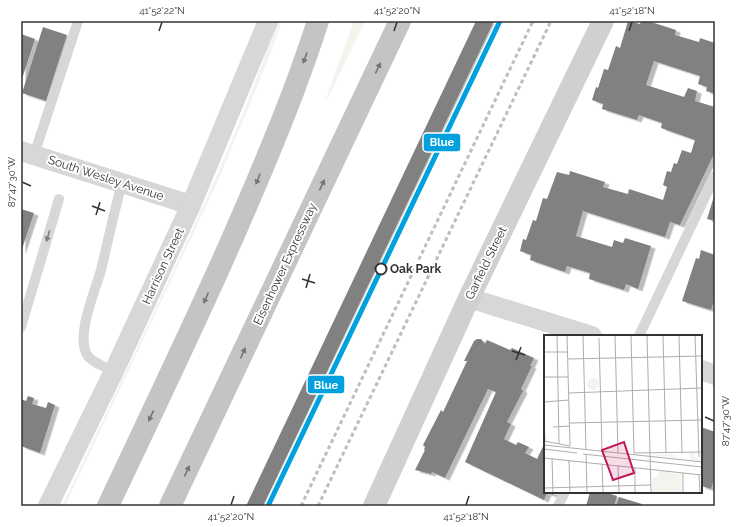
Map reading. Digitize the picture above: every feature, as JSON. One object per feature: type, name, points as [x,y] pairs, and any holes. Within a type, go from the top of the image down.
[{"type":"highway","points":[[108,506],[185,344],[247,206],[292,94],[318,21]]},
{"type":"highway","name":"Eisenhower Expressway","points":[[170,506],[400,21]]},
{"type":"street","name":"Harrison Street","points":[[48,506],[114,372],[192,205],[268,21]]},
{"type":"street","name":"Garfield Street","points":[[374,506],[469,298],[603,21]]},
{"type":"street","name":"South Wesley Avenue","points":[[28,153],[192,205]]},
{"type":"street","points":[[469,298],[589,335]]},
{"type":"street","points":[[702,370],[715,375]]},
{"type":"lane","points":[[28,153],[78,21]]},
{"type":"lane","points":[[639,335],[714,182]]},
{"type":"lane","points":[[114,372],[91,360],[86,353],[84,339],[86,324],[122,183]]},
{"type":"lane","points":[[21,326],[59,199]]},
{"type":"lane","points":[[558,506],[564,493]]},
{"type":"shaded area","points":[[277,21],[282,21],[267,63],[217,183],[65,506],[62,506],[212,186],[253,88]]},
{"type":"shaded area","points":[[354,21],[365,21],[328,98],[326,98]]},
{"type":"building","points":[[476,21],[494,21],[263,506],[246,506]]},
{"type":"building","points":[[628,21],[640,24],[641,21],[648,21],[676,30],[675,35],[699,42],[700,38],[715,43],[715,94],[706,91],[707,87],[698,84],[700,76],[654,61],[646,85],[684,97],[688,88],[697,91],[695,101],[715,107],[715,152],[680,225],[670,222],[665,237],[583,211],[576,236],[612,247],[614,240],[623,243],[625,238],[651,246],[638,289],[626,284],[624,290],[589,279],[590,273],[567,266],[565,272],[530,260],[531,255],[520,251],[523,239],[526,240],[533,220],[536,221],[543,198],[547,199],[557,172],[569,175],[570,171],[605,182],[603,187],[628,194],[629,189],[663,200],[667,187],[663,185],[667,171],[671,172],[674,163],[677,164],[682,150],[691,153],[695,140],[661,128],[662,123],[639,115],[637,120],[602,109],[603,104],[592,100],[596,87],[598,88],[604,69],[608,70],[616,46],[620,48]]},
{"type":"building","points":[[43,27],[67,35],[46,101],[22,93]]},
{"type":"building","points":[[21,34],[35,39],[21,82]]},
{"type":"building","points":[[715,193],[715,221],[707,219]]},
{"type":"building","points":[[21,209],[34,213],[21,252]]},
{"type":"building","points":[[701,250],[715,255],[715,298],[711,310],[682,301],[696,258],[699,259]]},
{"type":"building","points":[[481,339],[485,344],[487,340],[510,350],[512,348],[534,358],[530,366],[532,366],[521,389],[523,391],[507,422],[511,424],[504,439],[516,445],[518,442],[529,447],[525,453],[537,459],[544,444],[544,493],[547,493],[544,500],[465,462],[496,392],[488,389],[445,478],[432,472],[431,474],[415,470],[425,450],[423,445],[441,410],[443,412],[467,361],[464,361],[474,341]]},
{"type":"building","points":[[28,396],[34,398],[32,404],[46,408],[48,402],[55,405],[40,453],[21,446],[21,399],[26,401]]},
{"type":"building","points":[[702,427],[715,432],[715,481],[714,480],[711,489],[702,486]]},
{"type":"building","points":[[590,493],[607,493],[617,496],[614,506],[586,506]]},
{"type":"building","points":[[619,497],[642,504],[641,506],[616,506]]},
{"type":"railway","points":[[301,506],[533,21]]},
{"type":"railway","points":[[318,506],[551,21]]},
{"type":"transit line","name":"Blue","points":[[268,506],[500,21]]},
{"type":"place","name":"Oak Park","points":[[381,269]]}]
